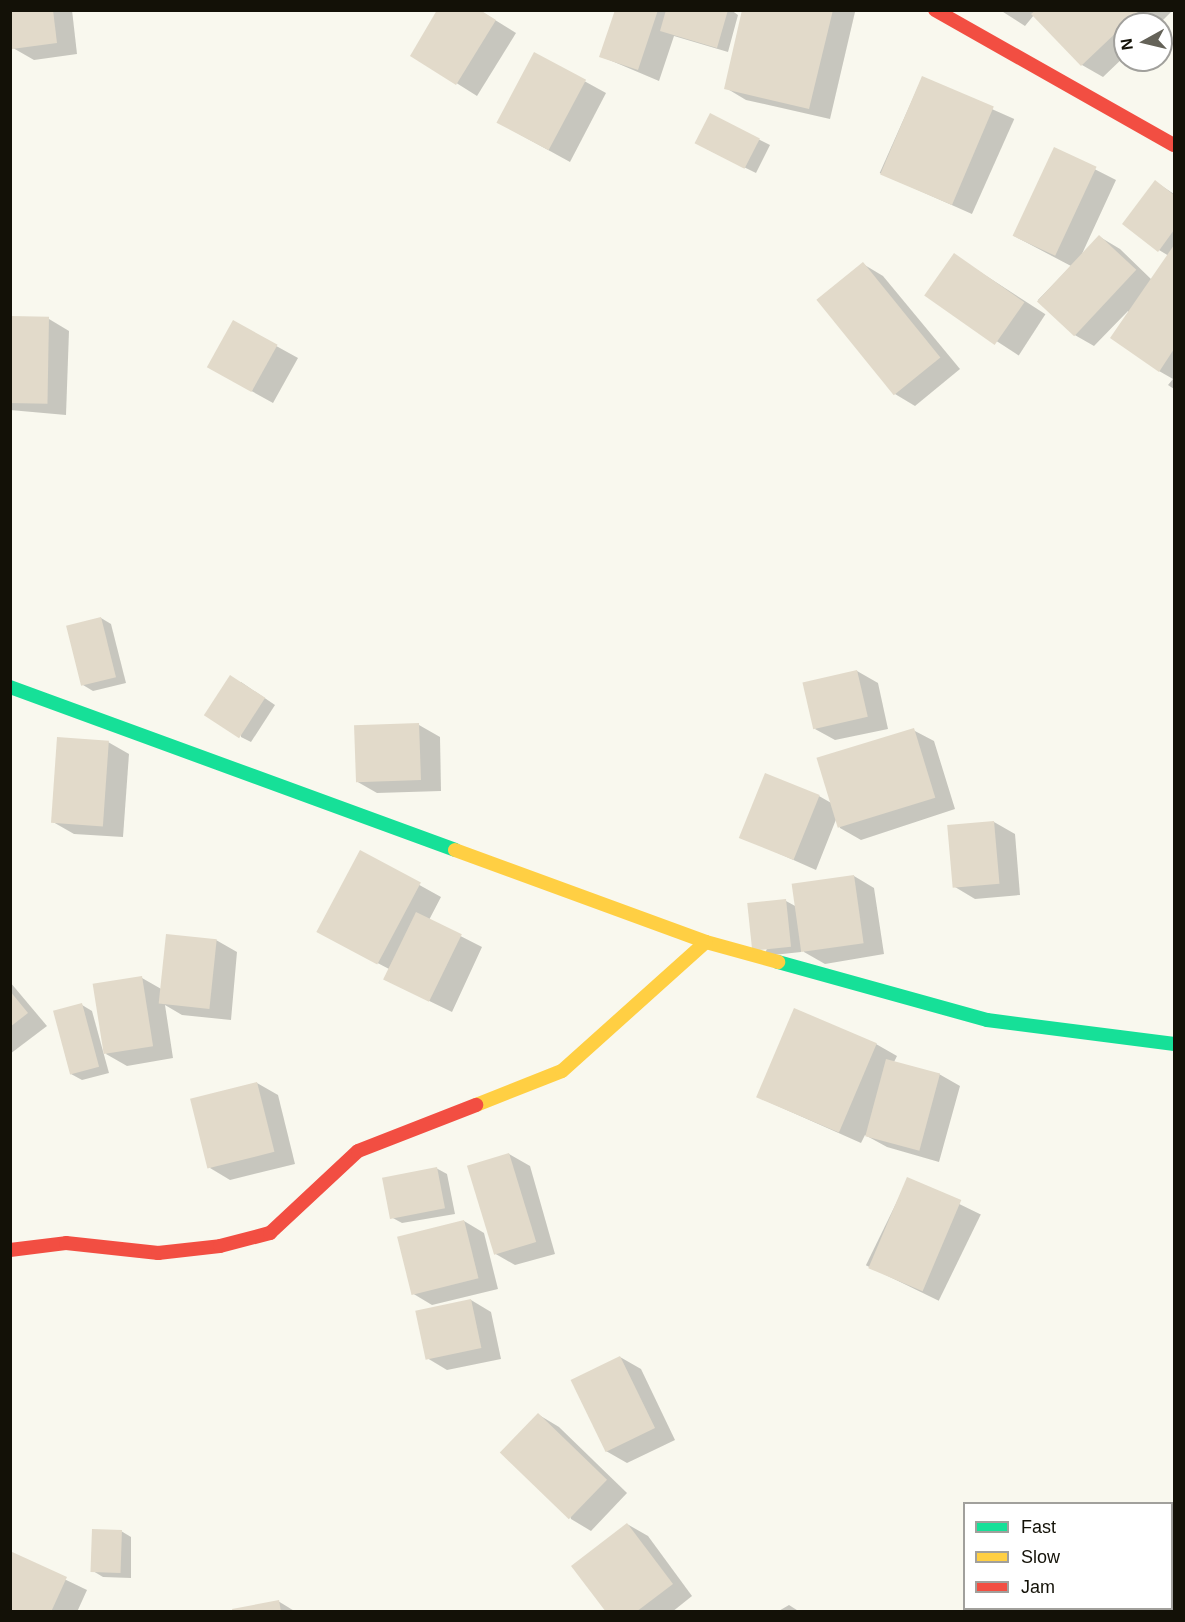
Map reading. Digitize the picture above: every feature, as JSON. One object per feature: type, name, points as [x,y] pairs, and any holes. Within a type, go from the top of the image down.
[{"type":"street","points":[[935,10],[1174,145]]},
{"type":"street","points":[[10,687],[706,942],[987,1020],[1174,1044]]},
{"type":"street","points":[[10,1250],[66,1243],[158,1253],[220,1246],[270,1233],[358,1151],[562,1071],[706,942]]},
{"type":"building","points":[[10,10],[53,10],[57,43],[12,49]]},
{"type":"building","points":[[437,10],[480,10],[496,20],[456,85],[410,56]]},
{"type":"building","points":[[615,10],[658,10],[638,70],[599,57]]},
{"type":"building","points":[[666,10],[728,10],[717,48],[660,31]]},
{"type":"building","points":[[742,10],[833,10],[809,109],[724,89]]},
{"type":"building","points":[[1036,10],[1140,10],[1138,12],[1113,12],[1113,36],[1081,66],[1031,14]]},
{"type":"building","points":[[534,52],[586,80],[549,150],[496,123]]},
{"type":"building","points":[[922,76],[994,106],[952,205],[880,174]]},
{"type":"building","points":[[710,113],[760,138],[744,169],[695,143]]},
{"type":"building","points":[[1054,147],[1097,167],[1055,256],[1013,236]]},
{"type":"building","points":[[1155,180],[1174,195],[1174,230],[1158,252],[1122,224]]},
{"type":"building","points":[[1099,235],[1136,270],[1074,336],[1037,302]]},
{"type":"building","points":[[1174,245],[1174,349],[1159,372],[1110,338]]},
{"type":"building","points":[[954,253],[1024,302],[995,345],[924,296]]},
{"type":"building","points":[[863,262],[940,358],[894,395],[816,300]]},
{"type":"building","points":[[10,316],[49,317],[47,404],[10,403]]},
{"type":"building","points":[[233,320],[278,345],[251,392],[207,367]]},
{"type":"building","points":[[101,617],[116,677],[81,686],[66,626]]},
{"type":"building","points":[[857,670],[868,717],[813,729],[802,683]]},
{"type":"building","points":[[230,675],[265,698],[239,738],[204,715]]},
{"type":"building","points":[[419,723],[421,780],[356,782],[354,725]]},
{"type":"building","points":[[914,728],[935,798],[838,828],[816,758]]},
{"type":"building","points":[[57,737],[109,741],[103,826],[51,823]]},
{"type":"building","points":[[765,773],[820,795],[793,860],[739,838]]},
{"type":"building","points":[[994,821],[999,884],[953,888],[947,825]]},
{"type":"building","points":[[360,850],[421,882],[377,965],[316,932]]},
{"type":"building","points":[[854,875],[864,943],[801,952],[792,884]]},
{"type":"building","points":[[786,899],[791,947],[752,951],[747,903]]},
{"type":"building","points":[[416,912],[462,934],[429,1002],[383,979]]},
{"type":"building","points":[[166,934],[217,939],[209,1009],[159,1004]]},
{"type":"building","points":[[142,976],[153,1046],[104,1054],[93,984]]},
{"type":"building","points":[[10,991],[28,1013],[10,1027]]},
{"type":"building","points":[[82,1003],[99,1067],[70,1075],[53,1011]]},
{"type":"building","points":[[794,1008],[877,1043],[839,1132],[756,1097]]},
{"type":"building","points":[[886,1059],[940,1073],[919,1151],[865,1136]]},
{"type":"building","points":[[257,1082],[274,1152],[207,1169],[190,1099]]},
{"type":"building","points":[[509,1153],[536,1242],[494,1255],[467,1166]]},
{"type":"building","points":[[437,1167],[445,1208],[390,1219],[382,1178]]},
{"type":"building","points":[[907,1177],[961,1200],[923,1291],[868,1268]]},
{"type":"building","points":[[464,1220],[479,1278],[412,1295],[397,1237]]},
{"type":"building","points":[[471,1299],[481,1348],[426,1360],[415,1311]]},
{"type":"building","points":[[620,1356],[655,1428],[606,1452],[571,1380]]},
{"type":"building","points":[[538,1413],[607,1480],[569,1519],[500,1453]]},
{"type":"building","points":[[627,1523],[673,1584],[636,1612],[606,1612],[571,1566]]},
{"type":"building","points":[[92,1529],[122,1530],[120,1573],[90,1572]]},
{"type":"building","points":[[10,1551],[67,1577],[51,1612],[10,1610]]},
{"type":"building","points":[[279,1600],[281,1612],[233,1612],[232,1609]]},
{"type":"traffic: fast","points":[[10,687],[455,850]]},
{"type":"traffic: fast","points":[[778,962],[987,1020],[1174,1044]]},
{"type":"traffic: slow","points":[[455,850],[706,942],[778,962]]},
{"type":"traffic: slow","points":[[476,1105],[562,1071],[706,942]]},
{"type":"traffic: jam","points":[[935,10],[1174,145]]},
{"type":"traffic: jam","points":[[10,1250],[66,1243],[158,1253],[220,1246],[270,1233],[358,1151],[476,1105]]}]
